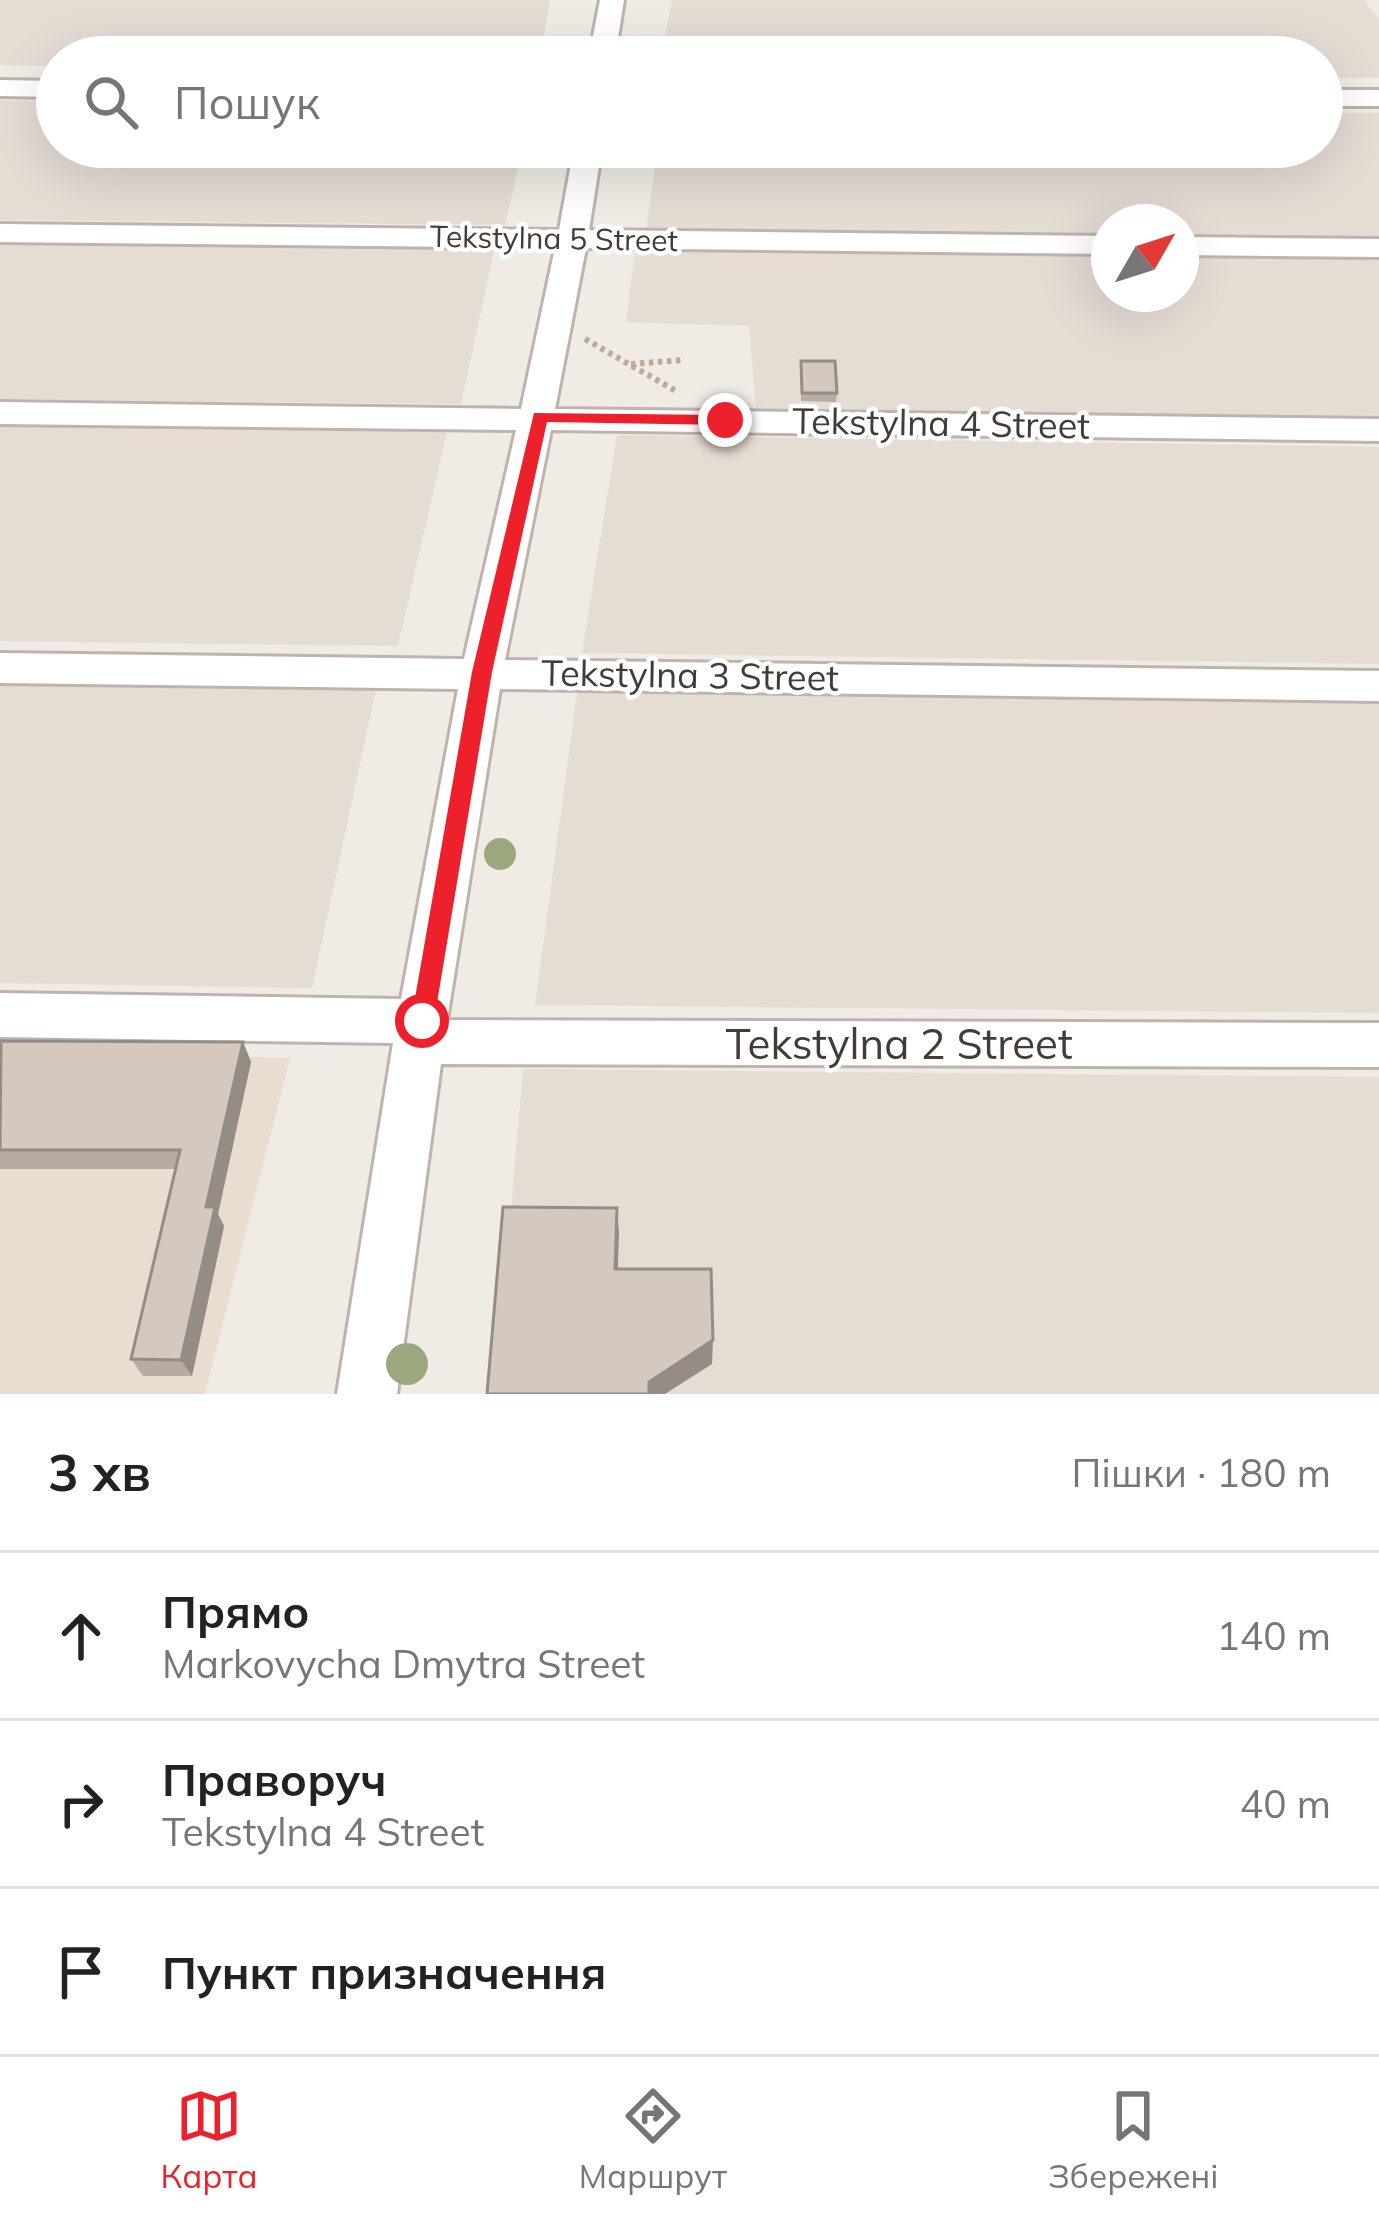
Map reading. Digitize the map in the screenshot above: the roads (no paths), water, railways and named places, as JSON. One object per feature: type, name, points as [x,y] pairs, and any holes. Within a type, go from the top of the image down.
[{"type":"street","points":[[606,36],[612,0]]},
{"type":"street","points":[[0,88],[36,89]]},
{"type":"street","points":[[1343,98],[1379,98]]},
{"type":"street","points":[[367,1394],[421,1032],[482,672],[540,417],[585,168]]},
{"type":"street","name":"Tekstylna 5 Street","points":[[0,233],[1091,245]]},
{"type":"street","points":[[1199,246],[1379,248]]},
{"type":"street","name":"Tekstylna 4 Street","points":[[0,413],[1379,430]]},
{"type":"street","name":"Tekstylna 3 Street","points":[[0,668],[1379,686]]},
{"type":"street","name":"Tekstylna 2 Street","points":[[0,1015],[421,1032],[1379,1045]]}]
